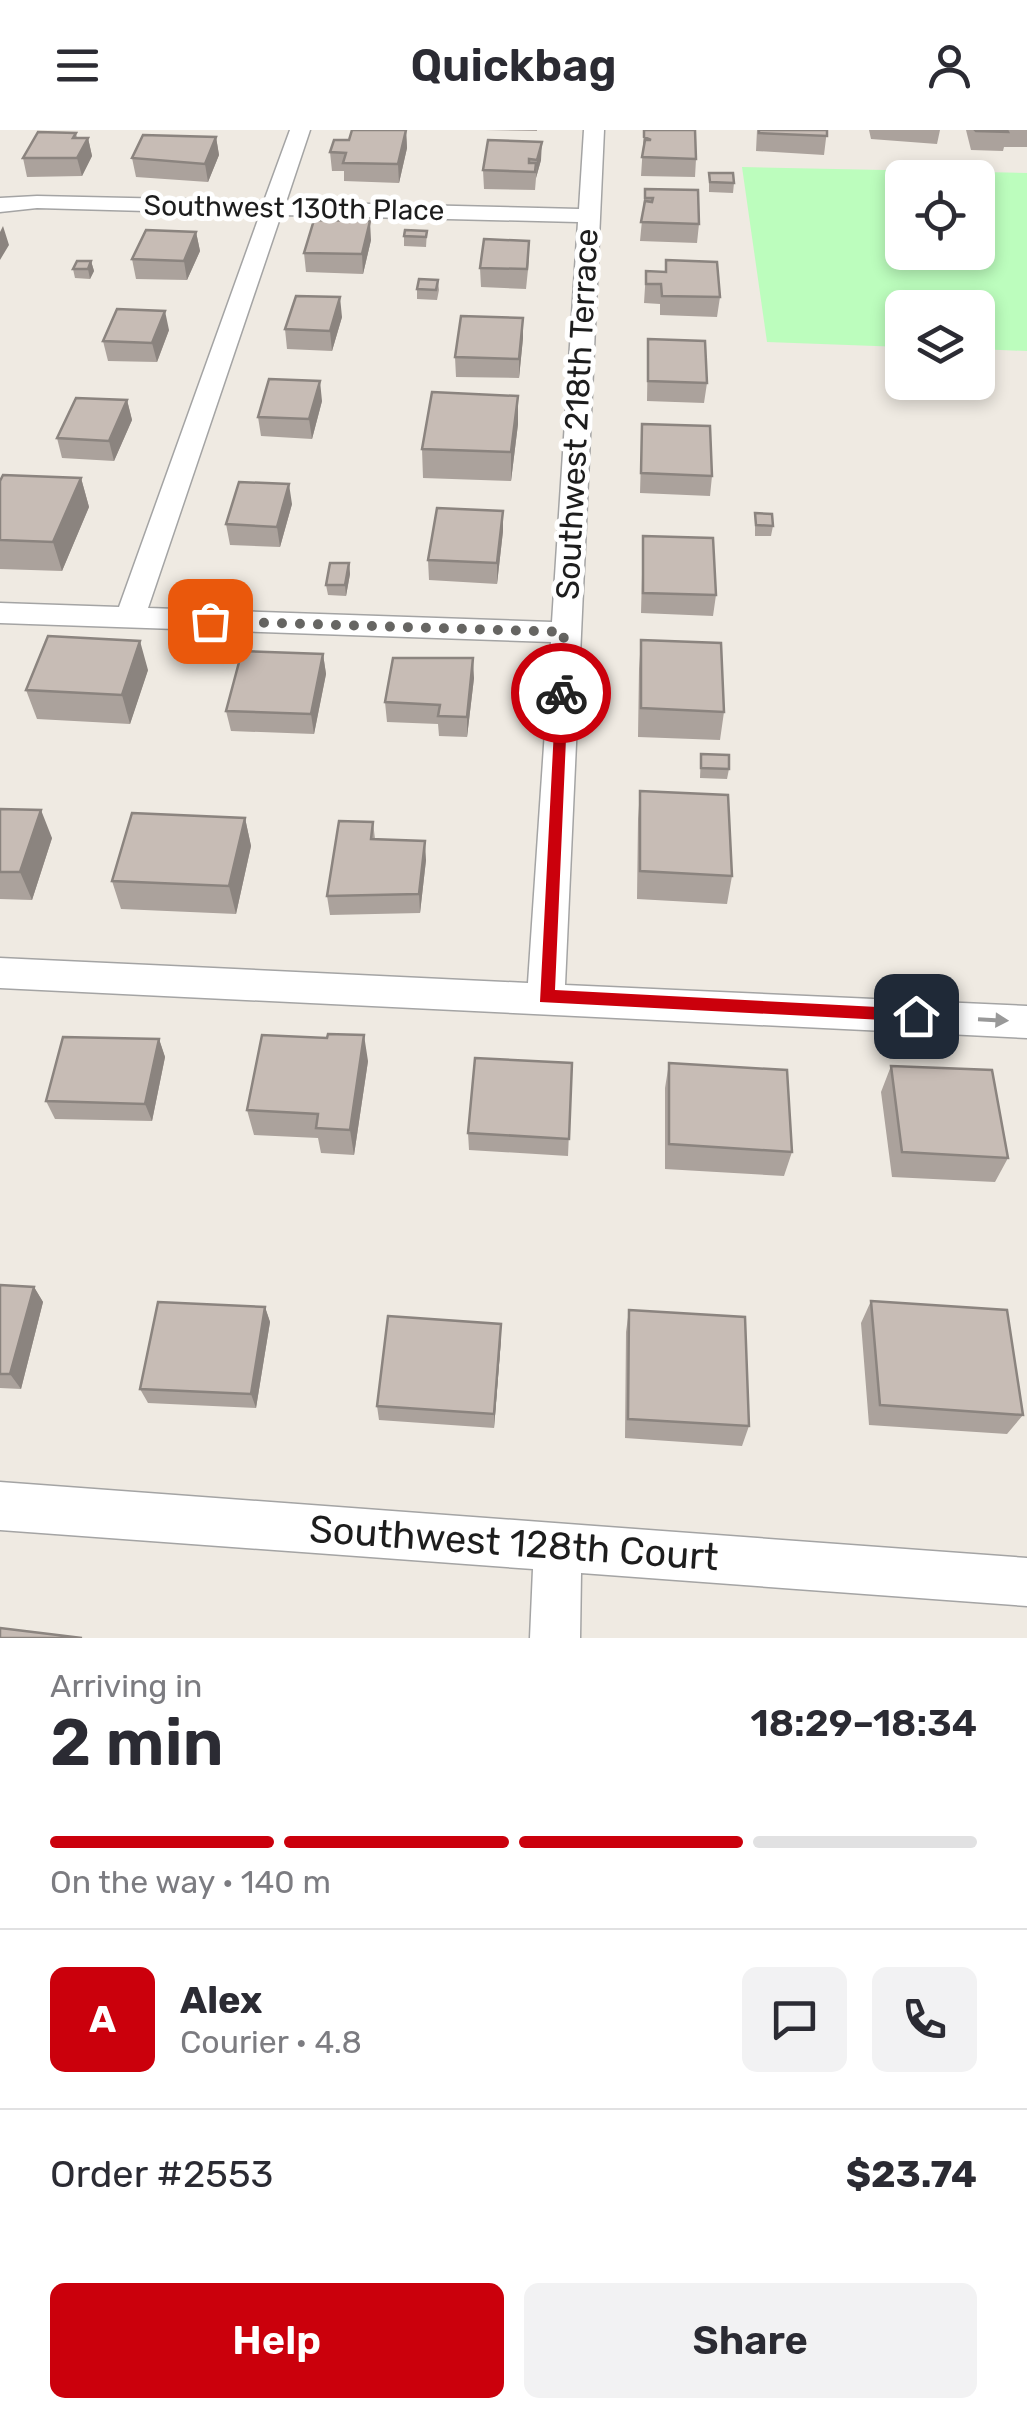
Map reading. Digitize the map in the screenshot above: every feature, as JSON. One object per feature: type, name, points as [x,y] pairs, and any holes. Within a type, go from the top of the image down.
[{"type":"street","points":[[130,618],[300,130]]},
{"type":"street","name":"Southwest 218th Terrace","points":[[546,997],[594,130]]},
{"type":"street","name":"Southwest 130th Place","points":[[0,205],[36,202],[589,216]]},
{"type":"street","points":[[0,613],[564,632]]},
{"type":"street","points":[[0,973],[1027,1022]]},
{"type":"street","name":"Southwest 128th Court","points":[[0,1506],[1027,1582]]},
{"type":"street","points":[[556,1638],[558,1546]]},
{"type":"green space","points":[[742,167],[885,170],[885,270],[995,270],[995,172],[1027,173],[1027,351],[995,350],[995,290],[885,290],[885,346],[767,342]]},
{"type":"building","points":[[352,130],[406,130],[398,164],[343,163],[346,153],[330,152],[334,140],[349,140]]},
{"type":"building","points":[[644,130],[695,130],[696,159],[642,157],[645,140],[651,140],[644,137]]},
{"type":"building","points":[[827,130],[827,136],[759,133]]},
{"type":"building","points":[[38,132],[76,133],[73,138],[88,138],[77,158],[23,158]]},
{"type":"building","points":[[143,135],[216,137],[205,164],[132,158]]},
{"type":"building","points":[[488,140],[542,142],[537,160],[529,159],[529,163],[536,163],[535,172],[483,170]]},
{"type":"building","points":[[709,173],[733,173],[734,183],[710,182]]},
{"type":"building","points":[[645,189],[698,190],[699,224],[641,222],[645,201],[652,202],[653,198],[645,198]]},
{"type":"building","points":[[314,220],[370,221],[362,254],[304,253]]},
{"type":"building","points":[[146,230],[196,232],[184,261],[132,259]]},
{"type":"building","points":[[405,230],[427,231],[426,237],[404,236]]},
{"type":"building","points":[[484,239],[529,241],[527,269],[480,268]]},
{"type":"building","points":[[666,260],[717,262],[720,297],[662,296],[661,284],[646,284],[646,271],[666,272]]},
{"type":"building","points":[[77,261],[91,261],[88,269],[73,269]]},
{"type":"building","points":[[419,279],[438,280],[436,290],[417,289]]},
{"type":"building","points":[[296,296],[340,297],[330,331],[285,329]]},
{"type":"building","points":[[117,309],[165,311],[152,343],[103,341]]},
{"type":"building","points":[[461,316],[523,318],[519,359],[455,357]]},
{"type":"building","points":[[648,339],[705,341],[707,383],[648,381]]},
{"type":"building","points":[[269,379],[320,381],[309,419],[258,417]]},
{"type":"building","points":[[432,392],[518,396],[511,452],[422,449]]},
{"type":"building","points":[[76,398],[127,400],[109,441],[57,438]]},
{"type":"building","points":[[642,424],[710,426],[712,476],[641,473]]},
{"type":"building","points":[[3,475],[81,478],[53,542],[0,540]]},
{"type":"building","points":[[239,482],[289,484],[277,527],[226,524]]},
{"type":"building","points":[[437,508],[503,511],[497,563],[428,560]]},
{"type":"building","points":[[755,513],[772,514],[773,526],[756,525]]},
{"type":"building","points":[[643,536],[713,538],[716,595],[643,593]]},
{"type":"building","points":[[330,563],[349,563],[345,585],[326,585]]},
{"type":"building","points":[[48,636],[140,641],[122,695],[26,690]]},
{"type":"building","points":[[641,640],[721,643],[724,712],[641,708]]},
{"type":"building","points":[[242,651],[323,654],[311,714],[226,711]]},
{"type":"building","points":[[393,658],[473,658],[467,717],[438,716],[440,705],[385,702]]},
{"type":"building","points":[[701,754],[729,755],[729,769],[701,768]]},
{"type":"building","points":[[640,791],[728,795],[732,876],[640,871]]},
{"type":"building","points":[[0,809],[41,810],[20,872],[0,872]]},
{"type":"building","points":[[132,813],[245,818],[229,886],[112,881]]},
{"type":"building","points":[[339,821],[373,822],[371,839],[425,841],[419,894],[327,896]]},
{"type":"building","points":[[328,1034],[364,1035],[350,1130],[316,1128],[318,1114],[247,1110],[262,1035],[327,1038]]},
{"type":"building","points":[[63,1037],[159,1039],[145,1104],[46,1101]]},
{"type":"building","points":[[475,1058],[572,1063],[569,1139],[468,1133]]},
{"type":"building","points":[[669,1063],[787,1070],[792,1152],[669,1144]]},
{"type":"building","points":[[891,1066],[992,1070],[1008,1158],[902,1152]]},
{"type":"building","points":[[0,1285],[34,1287],[10,1374],[0,1374]]},
{"type":"building","points":[[871,1301],[1007,1310],[1023,1415],[880,1405]]},
{"type":"building","points":[[158,1302],[265,1307],[251,1394],[140,1389]]},
{"type":"building","points":[[629,1310],[745,1317],[749,1426],[628,1419]]},
{"type":"building","points":[[388,1316],[501,1324],[494,1414],[377,1406]]},
{"type":"building","points":[[0,1628],[82,1638],[0,1638]]},
{"type":"way so far","points":[[210,621],[564,632],[561,693]]},
{"type":"route","points":[[561,693],[546,997],[916,1016]]}]
